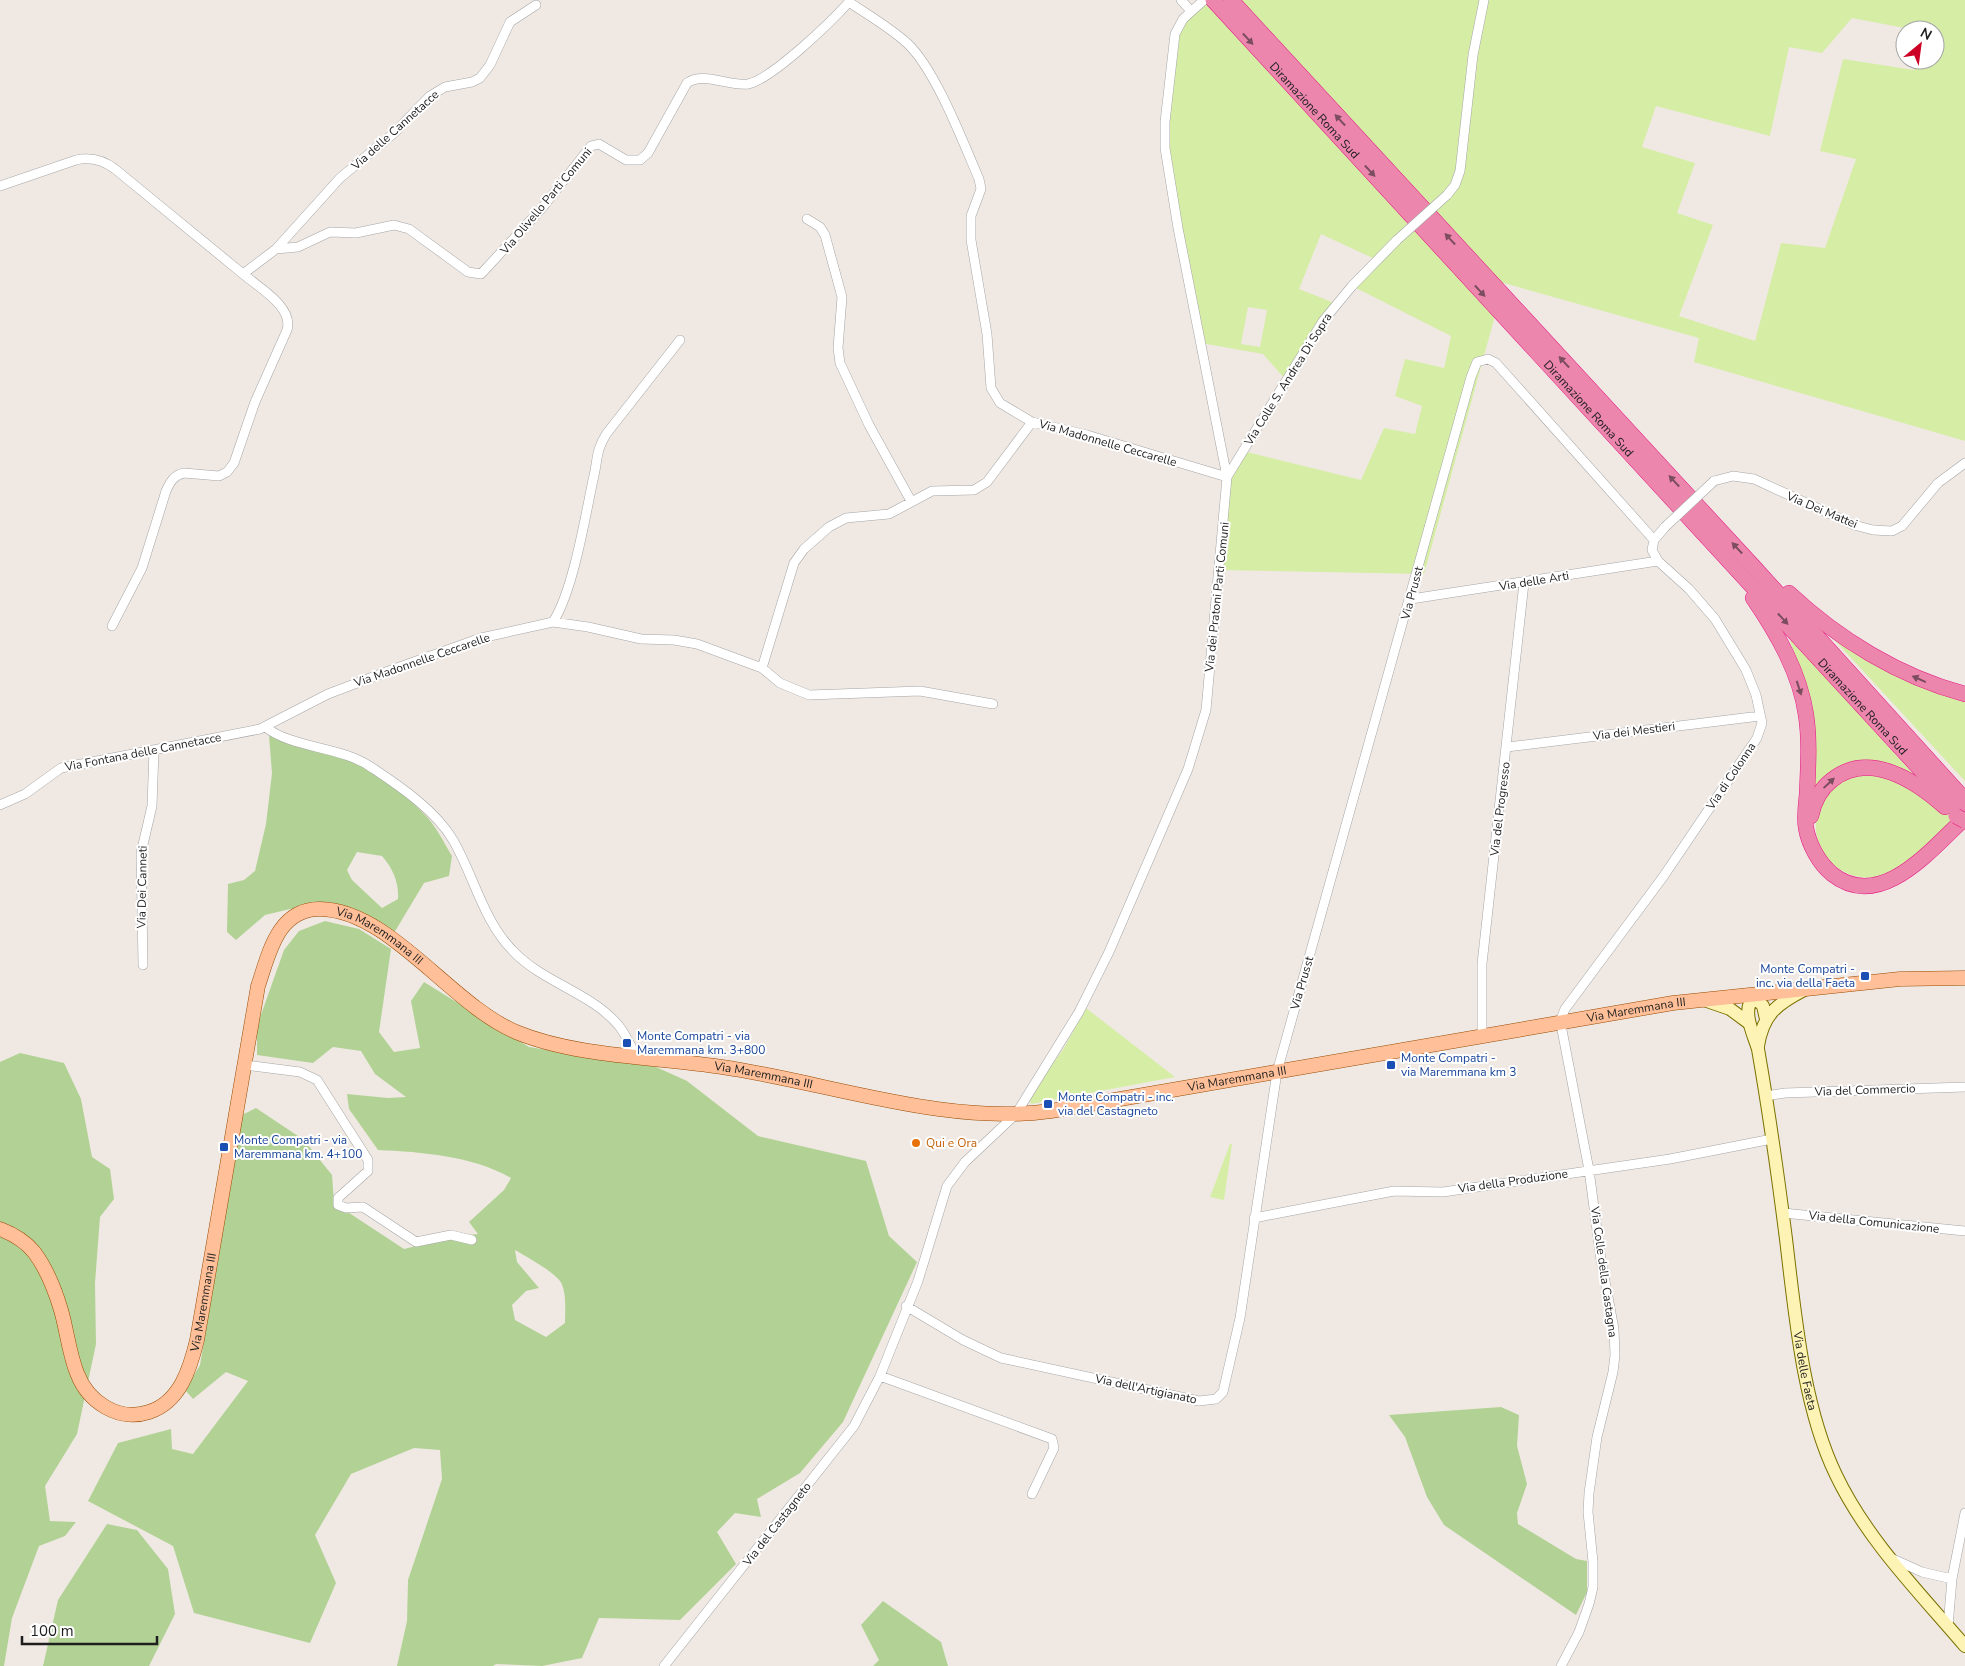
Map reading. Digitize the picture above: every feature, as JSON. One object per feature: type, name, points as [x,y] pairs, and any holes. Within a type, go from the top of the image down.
[{"type":"highway","name":"Diramazione Roma Sud","points":[[1231,0],[1754,567],[1963,814]]},
{"type":"highway","name":"Diramazione Roma Sud","points":[[1211,1],[1963,814]]},
{"type":"highway","points":[[1754,567],[1770,577],[1818,618],[1872,654],[1917,678],[1965,694]]},
{"type":"highway","points":[[1738,571],[1777,636],[1801,693],[1807,725],[1806,820],[1809,837],[1822,864],[1839,878],[1861,885],[1879,884],[1893,879],[1909,869],[1963,814],[1908,780],[1884,770],[1860,768],[1840,774],[1820,792],[1813,808],[1809,837]]},
{"type":"main road","name":"Via Maremmana III","points":[[0,1229],[26,1244],[42,1264],[57,1297],[77,1373],[92,1397],[107,1409],[127,1414],[145,1414],[164,1405],[180,1387],[193,1356],[258,986],[273,942],[281,928],[306,912],[320,909],[347,914],[378,929],[402,946],[470,1005],[515,1032],[552,1043],[722,1067],[952,1111],[1016,1114],[1051,1111],[1561,1021],[1704,1000],[1900,979],[1965,978]]},
{"type":"street","points":[[1181,0],[1191,11]]},
{"type":"street","name":"Via Colle S. Andrea Di Sopra","points":[[1227,477],[1323,321],[1352,286],[1397,240],[1448,195],[1455,185],[1460,172],[1474,55],[1484,0]]},
{"type":"street","name":"Via Olivello Parti Comuni","points":[[243,274],[276,249],[298,247],[330,232],[356,233],[396,225],[409,229],[468,272],[480,274],[542,208],[591,146],[598,144],[626,160],[640,160],[648,153],[682,89],[690,81],[700,79],[738,84],[753,83],[813,39],[850,1],[895,34],[915,52],[944,102],[979,179],[982,189],[972,216],[971,240],[987,334],[991,388],[1000,403],[1032,422]]},
{"type":"street","name":"Via dei Pratoni Parti Comuni","points":[[1016,1114],[1060,1045],[1102,967],[1198,743],[1206,710],[1227,477],[1177,222],[1166,154],[1164,127],[1173,42],[1181,22],[1191,11],[1211,1]]},
{"type":"street","name":"Via delle Cannetacce","points":[[276,249],[340,178],[394,133],[430,96],[445,87],[467,84],[480,78],[490,65],[510,22],[536,5]]},
{"type":"street","points":[[0,186],[76,160],[87,159],[104,162],[115,168],[243,274],[283,309],[288,317],[287,330],[255,402],[233,466],[219,476],[178,474],[172,480],[166,491],[142,568],[112,626]]},
{"type":"street","points":[[806,219],[820,228],[825,234],[840,286],[842,309],[838,348],[840,363],[869,425],[911,501]]},
{"type":"street","points":[[552,622],[561,605],[576,554],[595,475],[598,447],[680,340]]},
{"type":"street","name":"Via Prusst","points":[[1277,1072],[1411,600],[1475,365],[1482,360],[1491,360],[1496,363],[1654,540]]},
{"type":"street","name":"Via Madonnelle Ceccarelle","points":[[762,668],[791,571],[801,552],[839,520],[854,516],[889,514],[932,491],[969,491],[982,488],[1032,422],[1087,435],[1227,477]]},
{"type":"street","name":"Via Dei Mattei","points":[[1654,540],[1664,528],[1714,482],[1733,476],[1754,479],[1854,525],[1874,530],[1892,531],[1902,526],[1938,482],[1965,463]]},
{"type":"street","points":[[1654,540],[1652,550],[1658,561]]},
{"type":"street","name":"Via delle Arti","points":[[1411,600],[1658,561]]},
{"type":"street","name":"Via di Colonna","points":[[1561,1021],[1565,1009],[1663,877],[1757,738],[1762,722],[1746,670],[1715,619],[1689,589],[1658,561]]},
{"type":"street","name":"Via del Progresso","points":[[1482,1035],[1482,964],[1524,583]]},
{"type":"street","name":"Via Madonnelle Ceccarelle","points":[[265,728],[323,697],[394,669],[482,638],[552,622],[588,627],[641,639],[691,642],[762,668],[776,680],[809,695],[920,691],[993,704]]},
{"type":"street","name":"Via dei Mestieri","points":[[1507,747],[1760,716]]},
{"type":"street","points":[[265,728],[282,737],[341,752],[359,759],[423,807],[442,825],[452,839],[481,902],[506,944],[533,968],[585,998],[609,1016],[624,1034],[636,1056]]},
{"type":"street","name":"Via Fontana delle Cannetacce","points":[[0,805],[25,794],[61,768],[265,728]]},
{"type":"street","name":"Via Dei Canneti","points":[[143,965],[140,869],[142,844],[152,806],[154,750]]},
{"type":"street","points":[[1766,1019],[1783,1001],[1806,989]]},
{"type":"street","points":[[1749,1023],[1748,1007],[1754,996],[1763,1006],[1766,1019],[1758,1049]]},
{"type":"street","points":[[1704,1000],[1730,1009],[1749,1023]]},
{"type":"street","name":"Via Colle della Castagna","points":[[1561,1021],[1589,1170],[1601,1260],[1614,1329],[1615,1355],[1613,1372],[1597,1437],[1589,1493],[1588,1512],[1593,1562],[1593,1587],[1579,1632],[1562,1666]]},
{"type":"street","name":"Via delle Faeta","points":[[1749,1023],[1758,1049],[1783,1213],[1796,1321],[1820,1435],[1836,1475],[1863,1523],[1888,1556],[1965,1646]]},
{"type":"street","points":[[245,1065],[300,1072],[317,1080],[368,1160],[368,1171],[338,1198],[338,1205],[346,1208],[364,1207],[416,1242],[451,1235],[472,1240]]},
{"type":"street","name":"Via dell'Artigianato","points":[[906,1306],[964,1340],[1001,1358],[1198,1401],[1216,1399],[1223,1392],[1240,1318],[1277,1072]]},
{"type":"street","name":"Via del Commercio","points":[[1766,1096],[1785,1093],[1965,1087]]},
{"type":"street","name":"Via del Castagneto","points":[[664,1666],[854,1426],[880,1376],[906,1306],[918,1281],[947,1186],[965,1162],[1016,1114]]},
{"type":"street","name":"Via della Produzione","points":[[1254,1218],[1394,1191],[1443,1192],[1670,1159],[1772,1139]]},
{"type":"street","name":"Via della Comunicazione","points":[[1783,1213],[1965,1231]]},
{"type":"street","points":[[880,1376],[1052,1439],[1054,1448],[1032,1494]]},
{"type":"street","points":[[1948,1626],[1952,1579],[1965,1513]]},
{"type":"street","points":[[1888,1556],[1922,1572],[1952,1579]]},
{"type":"green space","points":[[1197,0],[1965,0],[1965,441],[1694,362],[1699,338],[1504,283],[1424,574],[1219,570],[1227,477],[1243,451],[1361,480],[1384,428],[1415,434],[1422,406],[1395,396],[1405,359],[1444,368],[1451,336],[1352,286],[1377,260],[1321,234],[1299,289],[1337,304],[1286,380],[1263,354],[1201,343],[1166,154],[1173,42]],"holes":[[[1852,18],[1895,26],[1895,20],[1945,20],[1945,70],[1895,70],[1895,67],[1843,59],[1820,151],[1856,159],[1825,248],[1781,243],[1755,341],[1679,316],[1713,225],[1677,213],[1695,163],[1642,147],[1656,106],[1770,136],[1789,47],[1822,53]],[[1248,307],[1267,310],[1260,347],[1241,344]]]},
{"type":"green space","points":[[1827,632],[1965,698],[1965,781]]},
{"type":"green space","points":[[1790,641],[1793,641],[1916,777],[1885,764],[1818,786],[1814,785],[1814,716],[1811,699]]},
{"type":"green space","points":[[269,736],[336,754],[374,773],[409,799],[434,826],[452,856],[449,876],[424,883],[394,933],[354,909],[330,902],[307,905],[265,915],[236,940],[227,932],[228,884],[244,880],[255,871],[266,824],[272,773]],"holes":[[[357,852],[382,856],[394,876],[398,893],[398,899],[382,908],[352,880],[347,870]]]},
{"type":"green space","points":[[1882,772],[1938,804],[1953,820],[1907,864],[1892,873],[1869,878],[1850,874],[1834,865],[1822,851],[1816,834],[1817,815],[1825,797],[1844,778]]},
{"type":"green space","points":[[325,921],[359,929],[391,949],[379,1032],[394,1052],[420,1048],[411,1001],[424,982],[529,1047],[656,1067],[687,1081],[758,1136],[866,1161],[889,1236],[917,1262],[843,1422],[800,1473],[757,1499],[761,1517],[735,1513],[717,1532],[736,1564],[680,1620],[599,1618],[582,1658],[542,1666],[496,1664],[493,1666],[397,1666],[407,1621],[408,1580],[442,1479],[440,1450],[414,1448],[351,1474],[315,1535],[336,1583],[310,1643],[194,1613],[173,1546],[88,1501],[118,1443],[171,1429],[172,1449],[193,1454],[248,1381],[226,1372],[193,1399],[185,1390],[200,1365],[242,1115],[256,1108],[304,1140],[332,1175],[334,1203],[404,1249],[458,1236],[478,1234],[469,1222],[504,1190],[511,1178],[480,1165],[447,1156],[378,1150],[349,1109],[347,1094],[388,1098],[406,1097],[375,1074],[361,1051],[333,1047],[313,1063],[257,1055],[257,1026],[284,950],[299,931]],"holes":[[[515,1250],[551,1272],[560,1281],[564,1290],[565,1323],[546,1337],[515,1320],[512,1305],[526,1291],[539,1288],[517,1262]]]},
{"type":"green space","points":[[1086,1008],[1175,1077],[1031,1104],[1029,1097],[1064,1048]]},
{"type":"green space","points":[[20,1053],[64,1063],[81,1099],[92,1157],[110,1169],[114,1199],[100,1217],[95,1283],[96,1344],[77,1434],[45,1486],[50,1521],[76,1522],[65,1536],[39,1546],[12,1618],[4,1666],[0,1666],[0,1062]]},
{"type":"green space","points":[[1230,1144],[1232,1144],[1224,1200],[1210,1197]]},
{"type":"green space","points":[[1501,1407],[1519,1415],[1517,1446],[1527,1484],[1517,1513],[1518,1524],[1576,1559],[1587,1561],[1587,1592],[1576,1615],[1444,1525],[1427,1497],[1405,1437],[1389,1415]]},
{"type":"green space","points":[[107,1524],[137,1530],[168,1569],[175,1614],[149,1666],[43,1666],[58,1600]]},
{"type":"green space","points":[[883,1601],[941,1642],[948,1666],[873,1666],[879,1660],[861,1625]]},
{"type":"place","name":"Monte Compatri - inc. via della Faeta","points":[[1865,976]]},
{"type":"place","name":"Monte Compatri - via Maremmana km. 3+800","points":[[627,1043]]},
{"type":"place","name":"Monte Compatri - via Maremmana km 3","points":[[1391,1065]]},
{"type":"place","name":"Monte Compatri - inc. via del Castagneto","points":[[1048,1104]]},
{"type":"place","name":"Qui e Ora","points":[[916,1143]]},
{"type":"place","name":"Monte Compatri - via Maremmana km. 4+100","points":[[224,1147]]}]
